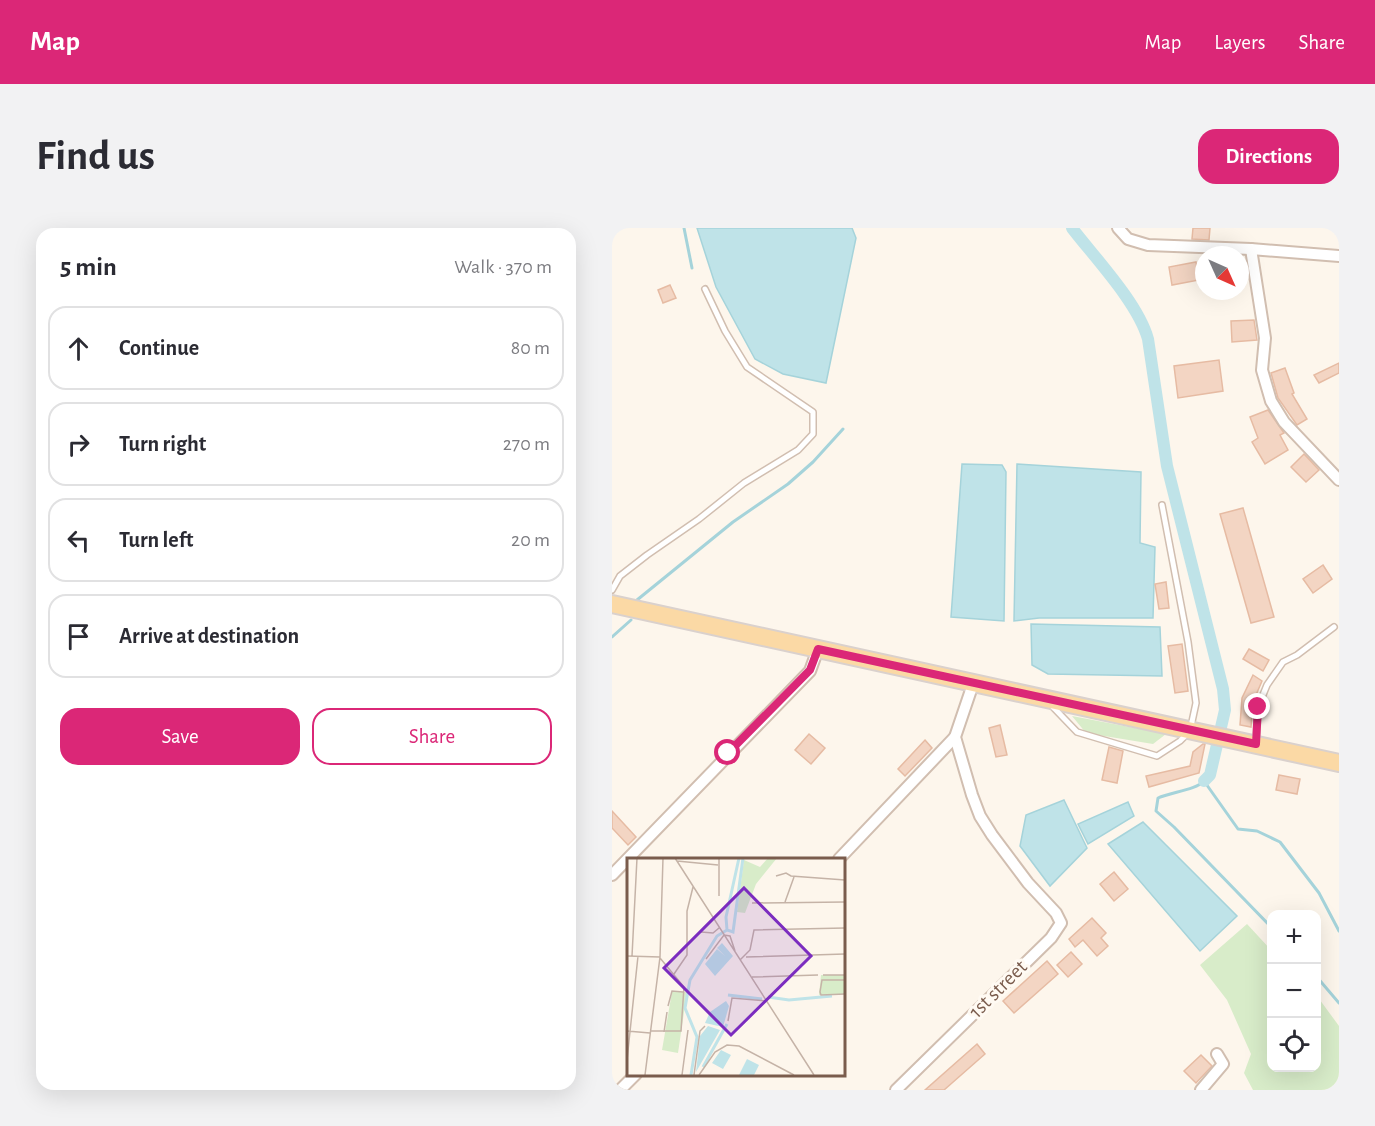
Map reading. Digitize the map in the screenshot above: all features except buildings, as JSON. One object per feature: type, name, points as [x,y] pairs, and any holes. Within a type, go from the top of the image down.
[{"type":"main road","points":[[612,604],[1339,763]]},
{"type":"street","points":[[1118,228],[1128,239],[1148,245],[1251,249],[1339,256]]},
{"type":"street","points":[[1251,249],[1265,338],[1262,370],[1271,401],[1284,422],[1339,480]]},
{"type":"street","points":[[628,858],[810,670],[818,649]]},
{"type":"street","points":[[840,858],[955,737],[973,684]]},
{"type":"street","name":"1st street","points":[[896,1090],[1051,938],[1061,923],[1056,913],[1028,883],[980,816],[955,737]]},
{"type":"street","points":[[612,875],[627,859]]},
{"type":"street","points":[[1201,1090],[1223,1064],[1217,1054]]},
{"type":"street","points":[[620,1090],[635,1075]]},
{"type":"lane","points":[[612,591],[620,576],[699,519],[744,483],[798,450],[813,434],[813,412],[747,367],[725,331],[705,288]]},
{"type":"lane","points":[[1045,698],[1077,732],[1157,756],[1197,733],[1196,703],[1188,642],[1162,505]]},
{"type":"lane","points":[[1251,743],[1258,707],[1267,685],[1283,662],[1297,655],[1334,627]]},
{"type":"green space","points":[[1072,716],[1166,734],[1153,744],[1086,733]]},
{"type":"green space","points":[[1247,924],[1267,946],[1267,1072],[1321,1072],[1321,1001],[1339,1026],[1339,1090],[1253,1090],[1244,1073],[1251,1054],[1227,1000],[1200,965]]},
{"type":"water","points":[[697,228],[852,228],[856,238],[826,383],[783,374],[755,359],[716,287]]},
{"type":"water","points":[[962,464],[1002,465],[1006,472],[1004,621],[951,617]]},
{"type":"water","points":[[1017,464],[1141,472],[1140,543],[1155,547],[1153,618],[1039,618],[1014,621]]},
{"type":"water","points":[[1031,624],[1160,627],[1162,676],[1048,674],[1032,665]]},
{"type":"water","points":[[1064,800],[1087,848],[1050,886],[1020,846],[1026,815]]},
{"type":"water","points":[[1128,802],[1134,816],[1088,844],[1078,824]]},
{"type":"water","points":[[1143,822],[1237,916],[1200,951],[1108,844]]},
{"type":"waterway","points":[[684,228],[692,268]]},
{"type":"waterway","points":[[1072,228],[1126,296],[1143,325],[1148,339],[1167,466],[1223,689],[1225,710],[1210,775],[1204,781]]},
{"type":"waterway","points":[[637,600],[733,522],[788,484],[813,462],[843,429]]},
{"type":"waterway","points":[[612,637],[631,620]]},
{"type":"waterway","points":[[1267,923],[1156,811],[1158,798],[1195,787],[1204,781],[1238,829],[1257,831],[1280,842],[1319,893],[1339,931]]},
{"type":"waterway","points":[[1321,982],[1339,1003]]},
{"type":"route","points":[[728,753],[810,670],[818,649],[1256,744],[1258,707]]}]
